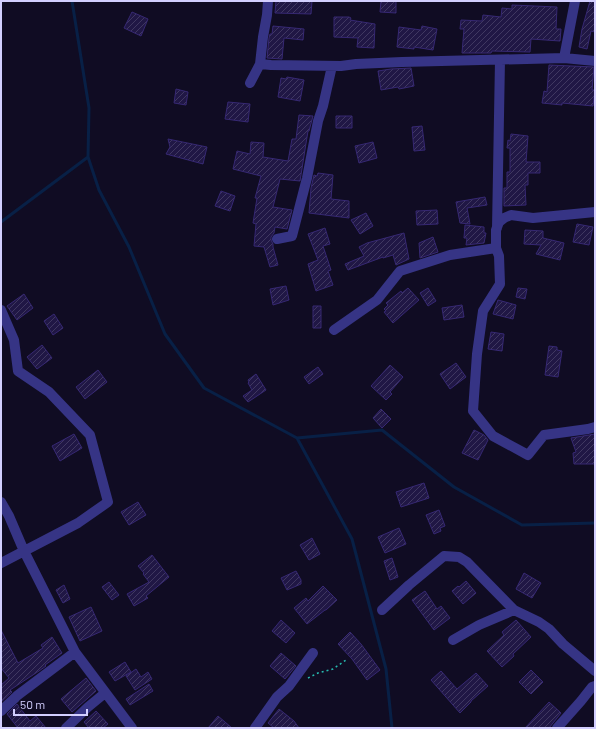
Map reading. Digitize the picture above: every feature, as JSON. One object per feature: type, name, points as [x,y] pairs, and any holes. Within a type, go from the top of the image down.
[{"type":"street","points":[[250,83],[260,64],[263,37],[268,15],[268,1]]},
{"type":"street","points":[[564,58],[575,1]]},
{"type":"street","points":[[260,64],[271,66],[332,66],[564,58],[595,61]]},
{"type":"street","points":[[500,60],[496,230],[496,248],[499,256],[500,284],[483,311],[477,354],[473,411],[493,436],[528,455],[544,434],[595,427]]},
{"type":"street","points":[[277,239],[292,236],[307,178],[318,121],[332,66]]},
{"type":"street","points":[[496,230],[499,222],[510,215],[533,218],[595,212]]},
{"type":"street","points":[[334,330],[377,300],[400,270],[450,255],[496,248]]},
{"type":"street","points":[[1,310],[14,340],[18,371],[49,392],[90,435],[108,502],[78,523],[1,563]]},
{"type":"street","points":[[1,502],[75,652],[132,728]]},
{"type":"street","points":[[382,610],[444,556],[459,556],[467,562],[514,610],[539,622],[549,629],[563,644],[595,671]]},
{"type":"street","points":[[453,640],[479,625],[514,610]]},
{"type":"street","points":[[1,711],[18,695],[75,652]]},
{"type":"street","points":[[254,728],[277,697],[289,686],[313,653]]},
{"type":"street","points":[[557,728],[592,687],[595,686]]},
{"type":"street","points":[[66,728],[105,693]]},
{"type":"path","points":[[304,680],[318,673],[333,669],[346,660]]},
{"type":"building","points":[[276,1],[312,1],[311,14],[275,13]]},
{"type":"building","points":[[381,1],[396,1],[396,13],[380,12]]},
{"type":"building","points":[[590,1],[595,1],[595,32],[591,31],[587,49],[579,47],[582,29]]},
{"type":"building","points":[[512,5],[557,7],[556,29],[561,29],[560,41],[531,39],[530,52],[492,51],[491,53],[462,53],[464,29],[460,29],[461,20],[482,21],[483,15],[501,17],[502,8],[512,9]]},
{"type":"building","points":[[132,12],[148,19],[141,36],[124,28]]},
{"type":"building","points":[[334,17],[349,17],[351,18],[350,20],[375,24],[374,48],[357,47],[358,38],[334,37]]},
{"type":"building","points":[[273,26],[304,29],[303,40],[284,38],[282,59],[267,58],[269,38],[270,34],[272,34]]},
{"type":"building","points":[[422,26],[437,29],[433,50],[414,47],[414,49],[397,47],[399,27],[421,30]]},
{"type":"building","points":[[549,65],[594,67],[592,90],[595,90],[593,106],[542,103],[544,91],[547,92]]},
{"type":"building","points":[[411,68],[414,86],[381,90],[378,71]]},
{"type":"building","points":[[287,77],[304,80],[300,101],[278,97],[281,78],[286,79]]},
{"type":"building","points":[[176,89],[188,92],[186,105],[174,103]]},
{"type":"building","points":[[228,102],[250,104],[248,122],[225,119]]},
{"type":"building","points":[[299,115],[313,116],[308,131],[300,181],[280,179],[273,207],[292,210],[287,229],[275,227],[274,233],[271,237],[278,265],[270,267],[264,247],[254,246],[256,224],[253,223],[257,198],[255,198],[261,176],[233,169],[237,151],[250,154],[251,142],[264,143],[263,157],[288,161],[292,139],[296,139]]},
{"type":"building","points":[[336,116],[352,116],[352,128],[336,128]]},
{"type":"building","points":[[422,126],[425,150],[414,151],[412,127]]},
{"type":"building","points":[[511,134],[528,136],[526,162],[540,162],[540,173],[528,173],[528,185],[525,185],[526,205],[504,206],[504,188],[507,188],[507,172],[510,172],[510,148],[507,148],[508,140],[510,141]]},
{"type":"building","points":[[168,139],[207,147],[203,164],[166,154],[170,147]]},
{"type":"building","points":[[373,142],[377,158],[359,163],[355,146]]},
{"type":"building","points":[[318,173],[333,175],[331,199],[349,201],[349,218],[309,213],[311,188],[314,175],[317,176]]},
{"type":"building","points":[[221,191],[235,196],[230,211],[215,206]]},
{"type":"building","points":[[485,197],[487,205],[467,208],[470,224],[460,223],[456,202]]},
{"type":"building","points":[[437,210],[438,224],[417,225],[416,211]]},
{"type":"building","points":[[366,213],[373,226],[360,234],[351,220]]},
{"type":"building","points":[[577,224],[593,227],[589,245],[573,242]]},
{"type":"building","points":[[465,225],[484,227],[484,233],[486,233],[484,243],[466,245],[467,238],[464,238]]},
{"type":"building","points":[[325,228],[330,244],[323,246],[331,270],[328,271],[333,285],[316,291],[308,264],[318,260],[308,234]]},
{"type":"building","points":[[525,230],[543,231],[543,238],[564,243],[560,260],[536,254],[541,245],[524,244]]},
{"type":"building","points":[[404,233],[409,259],[396,265],[393,255],[383,257],[348,270],[345,264],[364,256],[359,247],[367,243]]},
{"type":"building","points":[[433,237],[438,252],[420,258],[419,243]]},
{"type":"building","points":[[286,286],[289,300],[273,305],[270,289]]},
{"type":"building","points":[[408,288],[419,300],[393,323],[384,312],[386,311],[384,309],[388,305],[386,303],[401,291],[402,293]]},
{"type":"building","points":[[428,288],[436,301],[428,306],[420,293]]},
{"type":"building","points":[[518,288],[527,289],[525,299],[516,297]]},
{"type":"building","points":[[24,294],[33,308],[17,320],[7,306]]},
{"type":"building","points":[[498,300],[516,305],[513,319],[493,314]]},
{"type":"building","points":[[462,305],[464,317],[444,320],[442,308]]},
{"type":"building","points":[[313,306],[321,306],[321,328],[313,328]]},
{"type":"building","points":[[54,314],[63,328],[53,335],[44,321]]},
{"type":"building","points":[[491,332],[504,334],[502,351],[488,349]]},
{"type":"building","points":[[42,345],[52,358],[37,369],[27,357]]},
{"type":"building","points":[[549,346],[557,347],[557,350],[562,351],[558,377],[545,375]]},
{"type":"building","points":[[456,363],[466,377],[450,389],[440,374]]},
{"type":"building","points":[[390,365],[403,377],[390,392],[392,394],[386,400],[371,386]]},
{"type":"building","points":[[318,367],[323,374],[309,384],[304,377]]},
{"type":"building","points":[[98,370],[107,382],[85,399],[76,387]]},
{"type":"building","points":[[256,374],[266,390],[248,402],[243,396],[252,390],[248,380]]},
{"type":"building","points":[[381,409],[391,419],[382,428],[373,418]]},
{"type":"building","points":[[474,430],[484,435],[488,440],[478,460],[462,453]]},
{"type":"building","points":[[74,434],[82,448],[60,461],[52,446]]},
{"type":"building","points":[[595,434],[595,464],[574,464],[573,453],[576,452],[571,438]]},
{"type":"building","points":[[424,483],[429,498],[401,507],[396,492]]},
{"type":"building","points":[[138,502],[146,515],[129,525],[121,512]]},
{"type":"building","points":[[439,510],[445,526],[440,528],[441,531],[434,534],[426,515]]},
{"type":"building","points":[[399,528],[406,544],[385,553],[378,537]]},
{"type":"building","points":[[312,538],[320,554],[309,560],[300,545]]},
{"type":"building","points":[[152,555],[169,577],[146,596],[148,598],[134,606],[127,594],[149,582],[138,566]]},
{"type":"building","points":[[392,558],[398,577],[390,580],[384,561]]},
{"type":"building","points":[[296,571],[301,580],[301,584],[287,590],[281,578]]},
{"type":"building","points":[[524,573],[541,583],[532,598],[516,589]]},
{"type":"building","points":[[466,581],[476,593],[463,604],[452,591]]},
{"type":"building","points":[[109,582],[119,595],[112,600],[102,587]]},
{"type":"building","points":[[64,585],[70,599],[63,603],[56,590]]},
{"type":"building","points":[[323,586],[337,600],[307,624],[294,608],[306,598],[308,601]]},
{"type":"building","points":[[425,591],[437,609],[441,606],[450,618],[434,630],[412,600]]},
{"type":"building","points":[[91,607],[102,631],[80,641],[69,617]]},
{"type":"building","points":[[281,620],[295,633],[286,643],[272,631]]},
{"type":"building","points":[[516,620],[531,637],[502,667],[487,651],[504,635],[502,632]]},
{"type":"building","points":[[1,630],[18,663],[43,648],[41,645],[52,637],[62,653],[39,671],[10,690],[12,692],[1,702],[1,685],[9,678],[1,668]]},
{"type":"building","points":[[350,632],[380,670],[367,680],[352,659],[338,644]]},
{"type":"building","points":[[281,653],[296,666],[285,679],[270,666]]},
{"type":"building","points":[[125,662],[131,672],[115,681],[109,672]]},
{"type":"building","points":[[136,669],[141,677],[148,672],[152,679],[135,690],[126,676]]},
{"type":"building","points":[[531,670],[543,682],[531,694],[519,682]]},
{"type":"building","points":[[441,671],[457,689],[476,673],[488,686],[460,713],[431,680]]},
{"type":"building","points":[[86,678],[96,691],[72,712],[61,699]]},
{"type":"building","points":[[149,684],[153,691],[130,705],[126,699]]},
{"type":"building","points":[[549,702],[561,713],[549,728],[525,728]]},
{"type":"building","points":[[17,704],[30,721],[36,716],[46,728],[18,728],[7,714]]},
{"type":"building","points":[[279,709],[294,721],[299,728],[274,728],[268,723]]},
{"type":"building","points":[[96,711],[108,724],[103,728],[89,728],[84,722]]},
{"type":"building","points":[[218,716],[232,728],[208,728]]},
{"type":"waterway","points":[[1,222],[88,157],[89,108],[72,1]]},
{"type":"waterway","points":[[88,157],[99,190],[129,247],[165,334],[204,388],[297,438],[352,539],[386,669],[392,728]]},
{"type":"waterway","points":[[297,438],[382,430],[454,487],[522,525],[595,523]]}]
